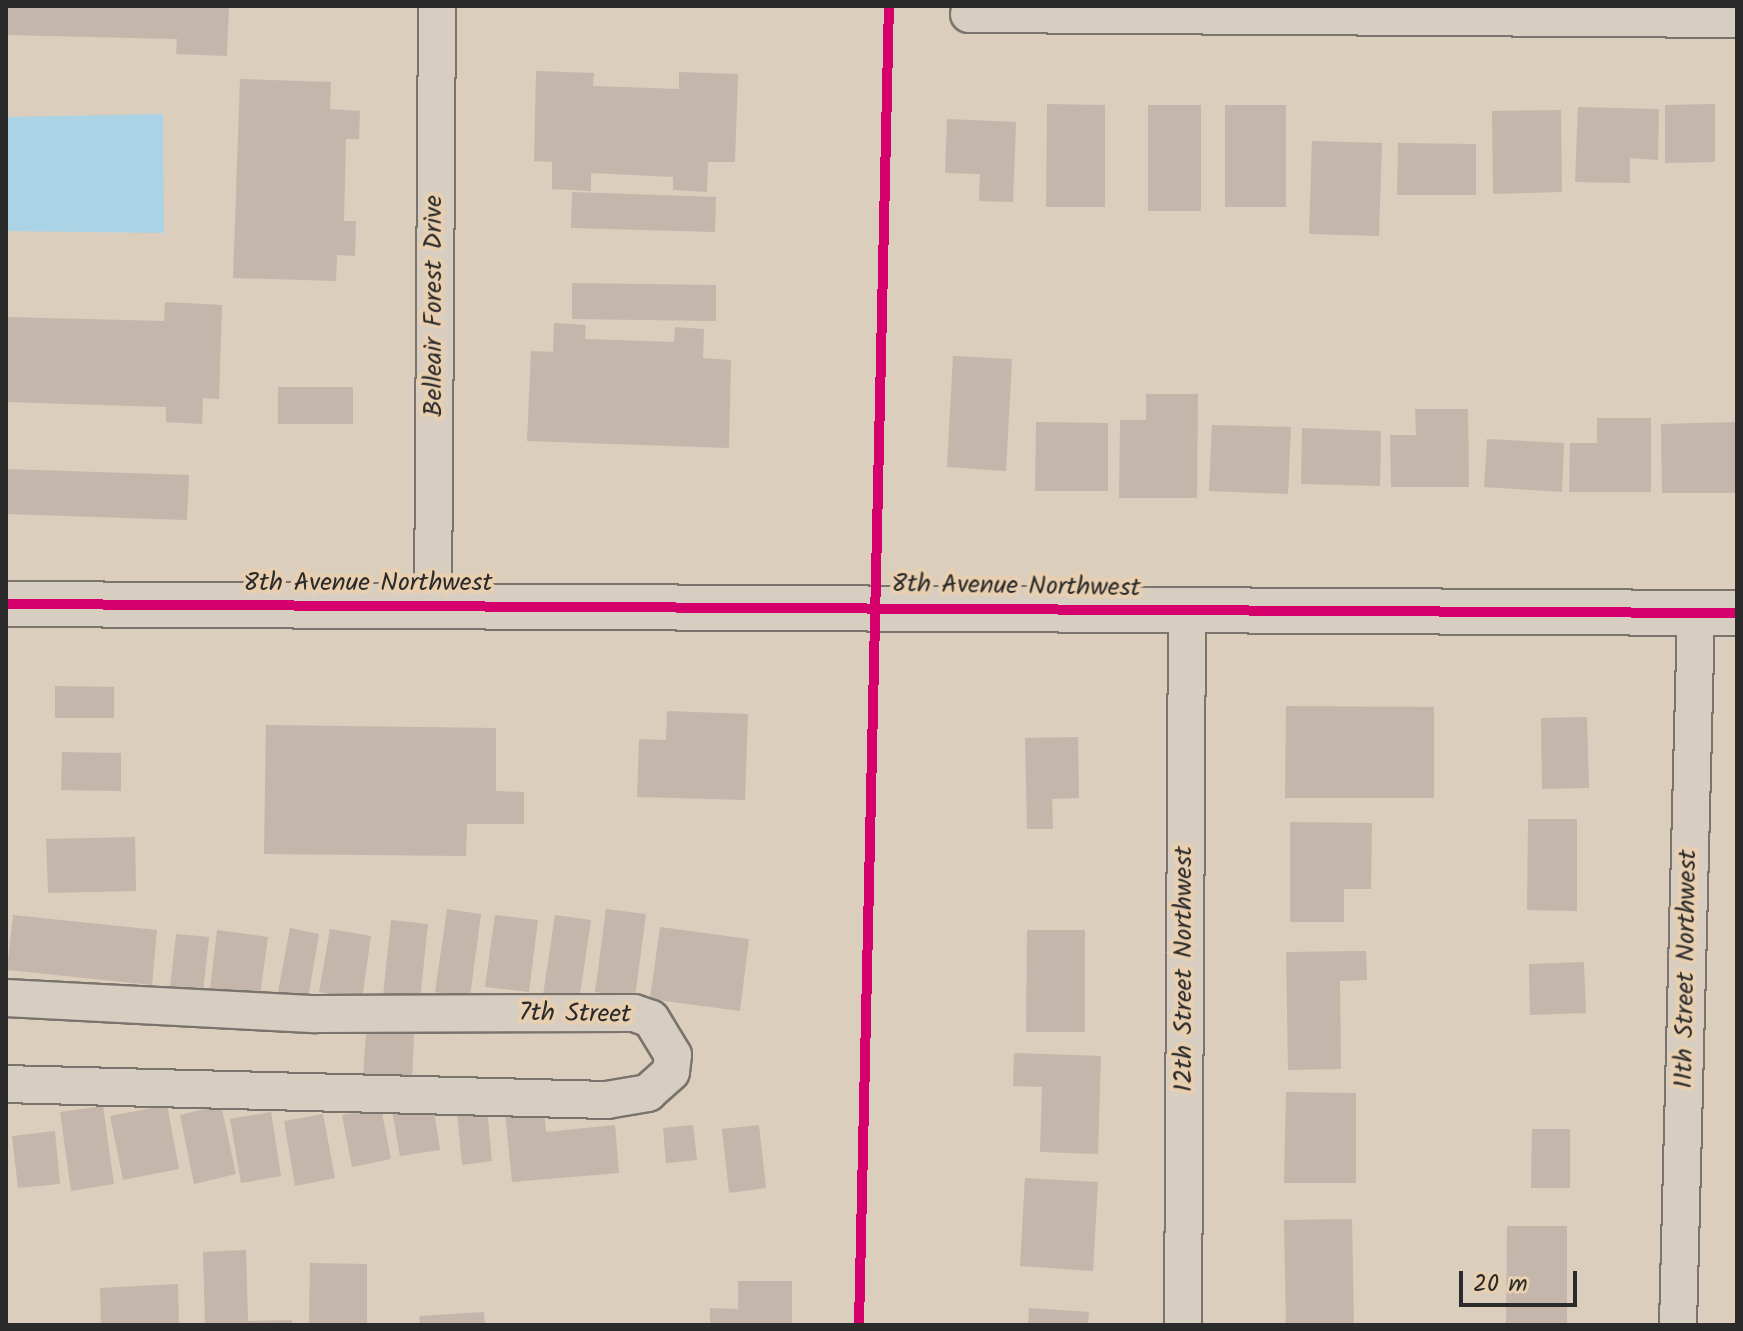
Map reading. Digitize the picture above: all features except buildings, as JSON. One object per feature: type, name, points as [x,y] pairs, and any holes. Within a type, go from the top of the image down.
[{"type":"street","name":"Belleair Forest Drive","points":[[433,607],[437,6]]},
{"type":"street","points":[[969,14],[1737,19]]},
{"type":"street","name":"8th Avenue Northwest","points":[[6,604],[1716,613]]},
{"type":"street","name":"12th Street Northwest","points":[[1183,1325],[1187,612]]},
{"type":"street","name":"11th Street Northwest","points":[[1678,1325],[1716,613]]},
{"type":"street","name":"7th Street","points":[[6,998],[316,1014],[634,1013],[651,1019],[673,1055],[671,1072],[648,1093],[607,1100],[6,1084]]},
{"type":"water","points":[[163,114],[164,233],[6,231],[6,117]]},
{"type":"cycle path","points":[[859,1325],[889,6]]},
{"type":"cycle path","points":[[6,604],[1737,613]]}]
